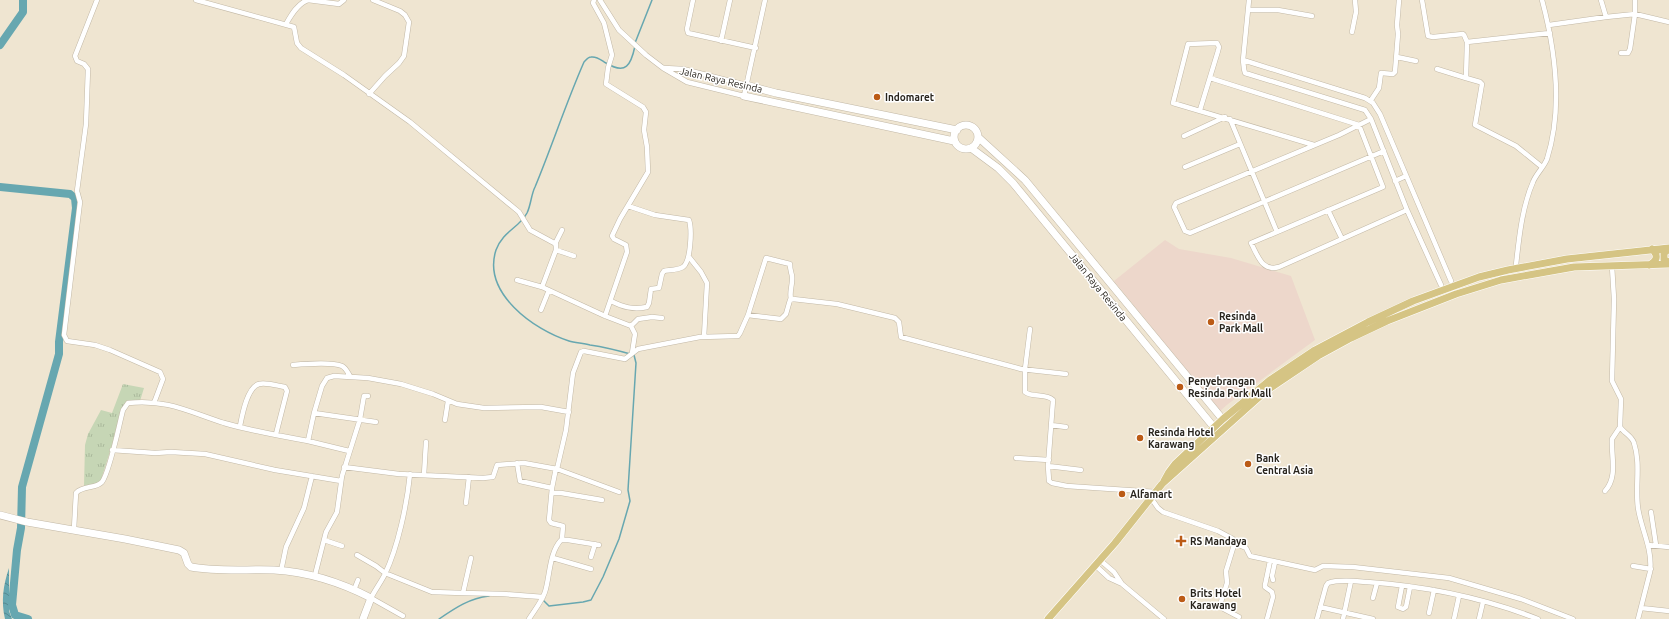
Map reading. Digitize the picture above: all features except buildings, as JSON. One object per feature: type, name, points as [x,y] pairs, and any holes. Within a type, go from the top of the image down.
[{"type":"main road","points":[[1649,265],[1654,262],[1656,257],[1656,254],[1652,249]]},
{"type":"main road","points":[[1051,618],[1156,492],[1168,472],[1175,464],[1213,428],[1266,383],[1315,350],[1368,322],[1425,296],[1479,277],[1567,259],[1652,249],[1669,249]]},
{"type":"main road","points":[[1669,249],[1664,253],[1663,258],[1669,263]]},
{"type":"main road","points":[[1162,484],[1266,391],[1306,363],[1387,321],[1462,292],[1501,280],[1574,267],[1669,263]]},
{"type":"street","points":[[97,0],[75,56],[77,61],[84,64],[88,69],[88,81],[86,124],[77,191],[80,199],[79,210],[64,335],[67,341],[95,345],[160,372],[163,379],[154,404]]},
{"type":"street","points":[[196,0],[294,27],[296,40],[301,48],[340,72],[410,122],[514,208],[534,234],[555,244]]},
{"type":"street","points":[[286,24],[296,9],[304,1],[308,0],[339,4],[344,0]]},
{"type":"street","points":[[369,94],[404,56],[409,22],[405,15],[400,11],[373,0]]},
{"type":"street","points":[[594,0],[593,3],[604,23],[612,55],[608,68],[606,84],[643,107],[646,112],[644,130],[648,147],[648,172],[612,236],[614,239],[626,245],[627,252],[605,316]]},
{"type":"street","points":[[600,0],[619,30],[646,56],[662,68]]},
{"type":"street","points":[[693,0],[687,32],[756,48]]},
{"type":"street","points":[[721,41],[730,0]]},
{"type":"street","points":[[744,96],[756,48],[765,0]]},
{"type":"street","points":[[1249,0],[1243,60],[1246,73],[1365,110],[1371,119],[1407,210],[1441,285]]},
{"type":"street","points":[[1352,32],[1356,12],[1355,0]]},
{"type":"street","points":[[1371,100],[1379,88],[1382,73],[1393,74],[1395,72],[1399,0]]},
{"type":"street","points":[[1422,0],[1428,36],[1433,37],[1464,34],[1467,42],[1466,78]]},
{"type":"street","points":[[1516,265],[1519,242],[1529,196],[1533,181],[1548,158],[1556,109],[1556,82],[1549,25],[1542,0]]},
{"type":"street","points":[[1601,0],[1606,17]]},
{"type":"street","points":[[1621,53],[1628,53],[1630,50],[1635,14],[1635,0]]},
{"type":"street","points":[[1249,10],[1278,10],[1312,16]]},
{"type":"street","points":[[1549,25],[1635,14],[1669,22]]},
{"type":"street","points":[[1467,42],[1550,33]]},
{"type":"street","points":[[1200,110],[1218,51],[1218,44],[1188,44],[1173,103],[1228,118],[1314,145]]},
{"type":"street","points":[[1397,57],[1416,61]]},
{"type":"street","points":[[1243,60],[1371,100],[1380,114],[1451,282]]},
{"type":"street","name":"Jalan Raya Resinda","points":[[662,68],[683,69],[776,93],[957,130]]},
{"type":"street","name":"Jalan Raya Resinda","points":[[662,68],[687,82],[744,96],[954,141]]},
{"type":"street","points":[[1437,69],[1480,82],[1482,84],[1475,125],[1511,143],[1542,167]]},
{"type":"street","points":[[1210,78],[1360,125]]},
{"type":"street","points":[[1184,136],[1228,118]]},
{"type":"street","points":[[1228,118],[1277,232]]},
{"type":"street","points":[[1371,119],[1252,172],[1176,203],[1174,207],[1178,219],[1185,231],[1190,233],[1384,151]]},
{"type":"street","points":[[963,125],[968,125],[975,129],[978,137],[976,143],[971,148],[961,148],[954,141],[954,134],[957,130],[963,125]]},
{"type":"street","points":[[1360,125],[1383,186],[1252,243],[1261,264],[1268,267],[1279,267],[1407,210]]},
{"type":"street","name":"Jalan Raya Resinda","points":[[978,137],[1025,180],[1220,416]]},
{"type":"street","points":[[1185,167],[1240,144]]},
{"type":"street","name":"Jalan Raya Resinda","points":[[971,148],[1010,179],[1219,434]]},
{"type":"street","points":[[1395,181],[1406,176]]},
{"type":"street","points":[[611,301],[623,307],[635,308],[647,306],[649,303],[651,289],[659,288],[664,271],[682,267],[687,262],[688,257],[689,220],[655,215],[628,206]]},
{"type":"street","points":[[1328,210],[1342,240]]},
{"type":"street","points":[[1051,229],[1060,222]]},
{"type":"street","points":[[542,287],[556,250],[555,244],[562,230]]},
{"type":"street","points":[[556,250],[574,256]]},
{"type":"street","points":[[688,257],[705,277],[707,283],[704,337]]},
{"type":"street","points":[[529,619],[545,593],[552,558],[558,543],[562,539],[563,526],[551,523],[549,520],[552,488],[563,447],[574,373],[581,352],[584,351],[622,359],[638,349],[704,337],[738,336],[748,315],[766,258],[790,264],[789,271],[792,276],[789,292],[791,299],[786,314],[781,319],[748,315]]},
{"type":"street","points":[[1605,491],[1610,485],[1612,476],[1614,457],[1612,439],[1620,427],[1620,397],[1612,381],[1614,307],[1612,266]]},
{"type":"street","points":[[517,280],[542,287],[605,316],[631,326],[635,334],[630,355]]},
{"type":"street","points":[[541,310],[549,290]]},
{"type":"street","points":[[791,299],[795,298],[838,304],[895,318],[899,322],[901,336],[903,338],[1024,369],[1066,374]]},
{"type":"street","points":[[631,326],[640,318],[662,318]]},
{"type":"street","points":[[1030,329],[1024,369],[1024,389],[1026,393],[1050,397],[1053,400],[1048,463],[1049,481],[1068,486],[1156,492]]},
{"type":"street","points":[[1142,340],[1151,333]]},
{"type":"street","points":[[293,365],[314,363],[336,364],[345,368],[350,376]]},
{"type":"street","points":[[308,442],[322,386],[327,378],[334,376],[350,376],[400,384],[457,404],[484,408],[536,406],[569,412]]},
{"type":"street","points":[[240,426],[247,398],[258,384],[285,387],[287,391],[276,434]]},
{"type":"street","points":[[315,575],[326,532],[337,512],[344,467],[360,419],[364,396],[368,396]]},
{"type":"street","points":[[445,420],[448,401]]},
{"type":"street","points":[[74,530],[76,492],[80,489],[96,486],[101,482],[112,450],[124,406],[128,403],[139,402],[175,406],[222,422],[349,451]]},
{"type":"street","points":[[314,414],[376,422]]},
{"type":"street","points":[[1051,425],[1066,427]]},
{"type":"street","points":[[1620,427],[1634,441],[1637,455],[1637,506],[1648,545],[1651,569],[1638,619]]},
{"type":"street","points":[[424,475],[426,442]]},
{"type":"street","points":[[112,450],[205,454],[341,481]]},
{"type":"street","points":[[1016,458],[1081,470]]},
{"type":"street","points":[[517,463],[520,481],[552,488]]},
{"type":"street","points":[[344,467],[371,472],[492,478],[497,465],[517,463],[557,468],[619,492]]},
{"type":"street","points":[[363,619],[371,598],[385,573],[401,526],[410,474]]},
{"type":"street","points":[[281,571],[286,547],[304,508],[312,476]]},
{"type":"street","points":[[466,503],[469,477]]},
{"type":"street","points":[[552,493],[560,492],[602,500]]},
{"type":"street","points":[[1151,498],[1163,512],[1218,531],[1231,538],[1234,543],[1246,548],[1250,556],[1315,570],[1323,566],[1353,567],[1449,578],[1521,599],[1573,619]]},
{"type":"street","points":[[1651,512],[1656,545]]},
{"type":"street","points":[[0,515],[27,522],[179,550],[184,553],[188,564],[191,567],[281,571],[315,575],[354,590],[403,616]]},
{"type":"street","points":[[562,539],[597,545],[591,558]]},
{"type":"street","points":[[324,540],[342,546]]},
{"type":"street","points":[[1234,543],[1226,568],[1228,580],[1220,605],[1222,608],[1238,617]]},
{"type":"street","points":[[1648,545],[1669,547]]},
{"type":"street","points":[[357,555],[385,573],[432,592],[510,594],[542,599]]},
{"type":"street","points":[[462,593],[471,558]]},
{"type":"street","points":[[552,558],[591,569]]},
{"type":"street","points":[[1272,561],[1273,580]]},
{"type":"street","points":[[1267,619],[1273,594],[1265,587],[1272,561]]},
{"type":"street","points":[[1098,563],[1109,578],[1122,584],[1164,619]]},
{"type":"street","points":[[1098,563],[1114,572],[1122,584]]},
{"type":"street","points":[[1633,566],[1651,569]]},
{"type":"street","points":[[354,590],[358,580]]},
{"type":"street","points":[[1343,619],[1351,581]]},
{"type":"street","points":[[1317,619],[1328,583],[1351,581],[1410,586],[1434,590],[1483,602],[1530,618],[1538,619]]},
{"type":"street","points":[[1373,598],[1377,583]]},
{"type":"street","points":[[1402,586],[1398,607],[1403,609],[1406,606],[1410,586]]},
{"type":"street","points":[[1429,613],[1434,590]]},
{"type":"street","points":[[1454,619],[1459,596]]},
{"type":"street","points":[[1479,619],[1483,602]]},
{"type":"street","points":[[1320,607],[1373,619]]},
{"type":"street","points":[[1641,608],[1669,611]]},
{"type":"shaded area","name":"Resinda Park Mall","points":[[1165,240],[1179,249],[1231,258],[1291,276],[1315,340],[1220,411],[1114,281]]},
{"type":"green space","points":[[123,384],[144,388],[140,401],[128,403],[114,439],[100,483],[84,486],[85,445],[88,434],[101,410],[112,413]]},
{"type":"water","points":[[9,568],[9,611],[12,619],[5,619],[3,594]]},
{"type":"waterway","points":[[0,45],[23,12],[23,0]]},
{"type":"waterway","points":[[635,43],[652,0]]},
{"type":"waterway","points":[[543,600],[549,606],[591,600],[603,577],[619,539],[630,501],[628,490],[636,363],[634,355],[569,341],[555,336],[527,319],[514,308],[504,295],[497,281],[494,266],[496,250],[503,238],[524,218],[527,213],[534,190],[584,62],[589,58],[595,57],[618,68],[623,68],[632,58],[635,46]]},
{"type":"waterway","points":[[0,187],[70,194],[75,198],[76,208],[59,342],[59,354],[22,487],[21,528],[17,550],[12,605],[15,615],[28,619]]},
{"type":"waterway","points":[[439,619],[469,601],[489,596]]},
{"type":"place","name":"Indomaret","points":[[877,97]]},
{"type":"place","name":"Resinda Park Mall","points":[[1211,322]]},
{"type":"place","name":"Penyebrangan Resinda Park Mall","points":[[1180,387]]},
{"type":"place","name":"Resinda Hotel Karawang","points":[[1140,438]]},
{"type":"place","name":"Bank Central Asia","points":[[1248,464]]},
{"type":"place","name":"Alfamart","points":[[1122,494]]},
{"type":"place","name":"RS Mandaya","points":[[1181,541]]},
{"type":"place","name":"Brits Hotel Karawang","points":[[1182,599]]}]
